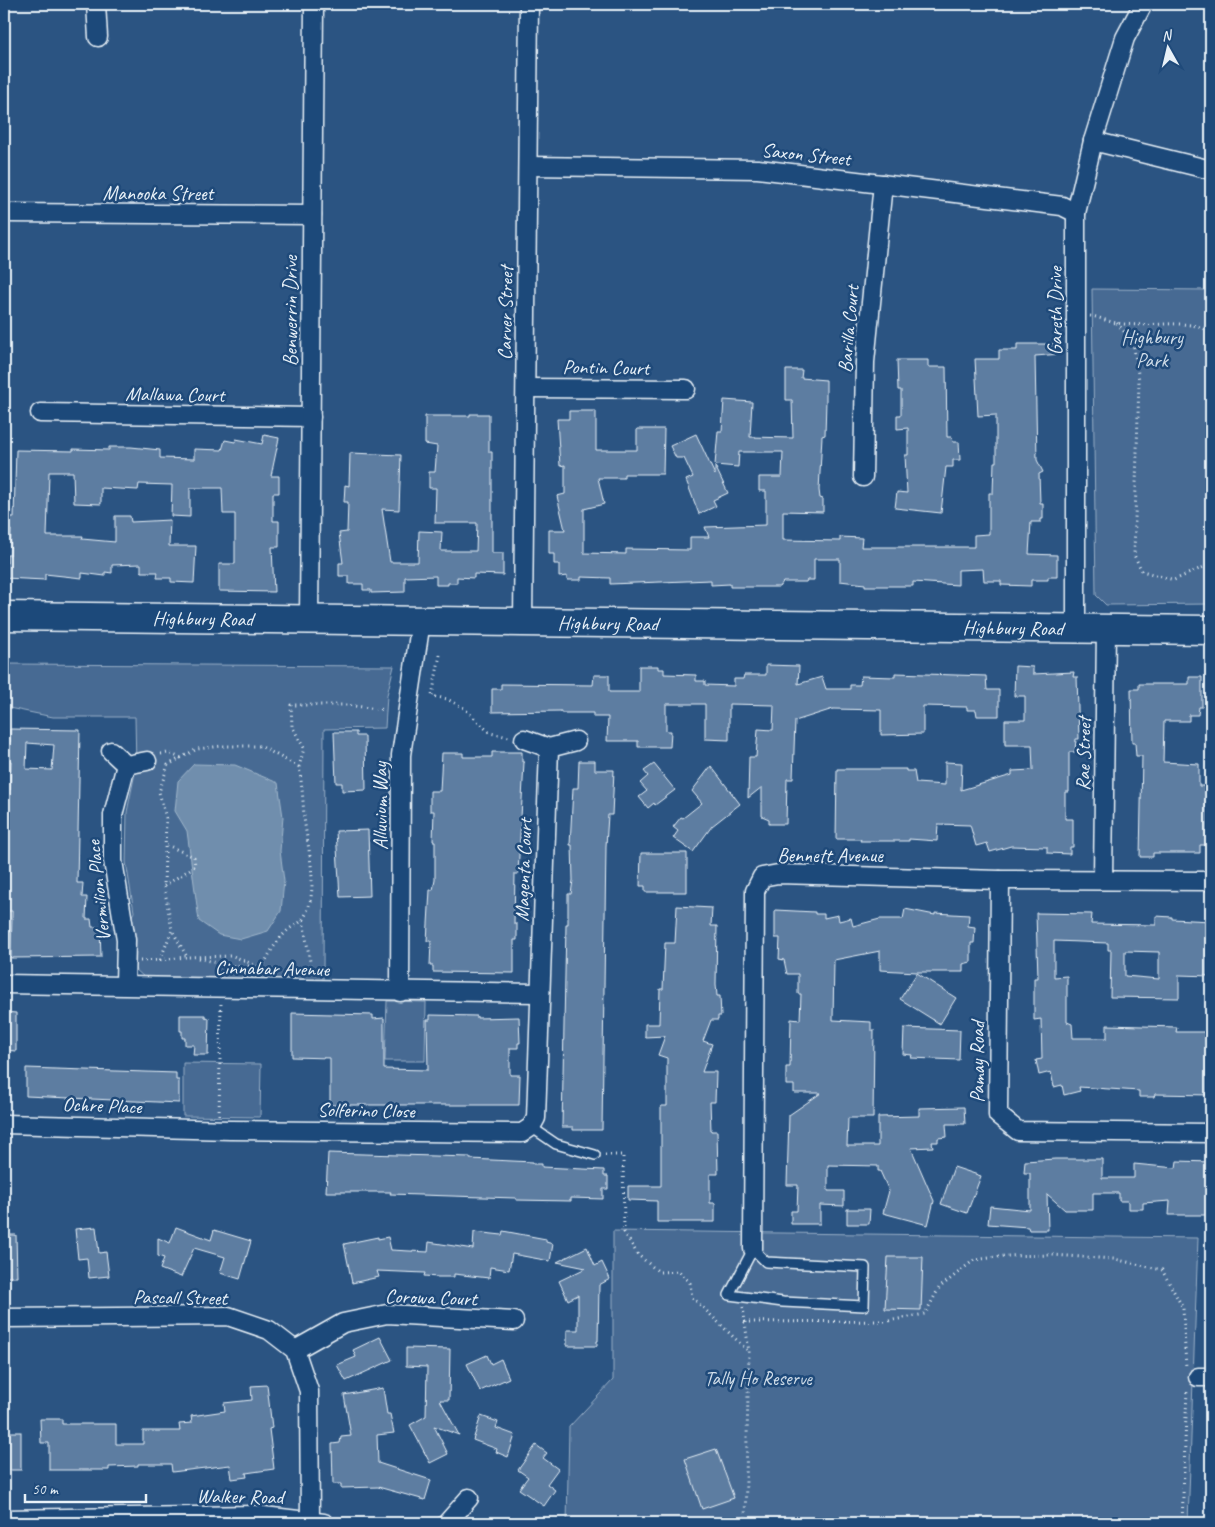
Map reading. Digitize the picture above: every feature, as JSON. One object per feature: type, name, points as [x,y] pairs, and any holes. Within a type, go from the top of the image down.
[{"type":"main road","name":"Highbury Road","points":[[4,616],[1211,630]]},
{"type":"street","points":[[96,4],[98,37]]},
{"type":"street","name":"Benwerrin Drive","points":[[309,619],[314,4]]},
{"type":"street","name":"Carver Street","points":[[523,622],[529,4]]},
{"type":"street","name":"Gareth Drive","points":[[1076,629],[1076,213],[1093,141],[1125,38],[1143,4]]},
{"type":"street","points":[[1093,141],[1211,170]]},
{"type":"street","name":"Saxon Street","points":[[528,166],[758,169],[1062,206],[1076,213]]},
{"type":"street","name":"Barilla Court","points":[[863,477],[865,362],[883,184]]},
{"type":"street","name":"Manooka Street","points":[[4,213],[312,215]]},
{"type":"street","name":"Pontin Court","points":[[526,388],[686,389]]},
{"type":"street","name":"Mallawa Court","points":[[40,413],[311,417]]},
{"type":"street","name":"Alluvium Way","points":[[400,992],[401,755],[421,621]]},
{"type":"street","name":"Rae Street","points":[[1103,879],[1106,629]]},
{"type":"street","points":[[524,739],[549,748],[576,741]]},
{"type":"street","name":"Magenta Court","points":[[540,993],[549,748]]},
{"type":"street","points":[[111,751],[126,765],[147,761]]},
{"type":"street","name":"Vermilion Place","points":[[125,985],[126,940],[113,862],[113,815],[126,765]]},
{"type":"street","name":"Bennett Avenue","points":[[753,1249],[755,891],[762,877],[778,874],[1000,880],[1211,881]]},
{"type":"street","name":"Pamay Road","points":[[1000,880],[998,1115],[1018,1131],[1211,1133]]},
{"type":"street","name":"Cinnabar Avenue","points":[[4,984],[540,993]]},
{"type":"street","points":[[532,1127],[536,1118],[540,993]]},
{"type":"street","name":"Ochre Place","points":[[4,1124],[199,1129]]},
{"type":"street","name":"Solferino Close","points":[[199,1129],[522,1133],[532,1127]]},
{"type":"street","name":"Corowa Court","points":[[295,1350],[343,1323],[387,1314],[514,1321]]},
{"type":"street","name":"Pascall Street","points":[[4,1318],[228,1316],[269,1330],[295,1350]]},
{"type":"street","points":[[295,1350],[309,1391],[317,1522]]},
{"type":"street","points":[[446,1523],[469,1498]]},
{"type":"street","name":"Walker Road","points":[[7,1520],[255,1515],[317,1522]]},
{"type":"lane","points":[[532,1127],[556,1144],[595,1155]]},
{"type":"lane","points":[[753,1249],[766,1262],[865,1267],[864,1306],[784,1302],[729,1295],[753,1249]]},
{"type":"path","points":[[1090,316],[1117,323],[1180,324],[1202,327],[1211,331]]},
{"type":"path","points":[[1117,323],[1133,342],[1139,380],[1134,555],[1142,572],[1174,580],[1211,564]]},
{"type":"path","points":[[440,655],[432,696],[447,700],[464,708],[490,734],[524,739]]},
{"type":"path","points":[[313,976],[303,920],[309,905],[311,888],[311,861],[304,818],[303,785],[298,767],[304,748],[292,726],[291,705],[348,705],[385,710]]},
{"type":"path","points":[[186,956],[172,930],[164,886],[167,845],[166,818],[159,792],[168,765],[197,749],[217,746],[260,746],[298,767]]},
{"type":"path","points":[[164,886],[195,866],[194,857],[167,845]]},
{"type":"path","points":[[199,958],[233,956],[262,968],[270,951],[288,930],[303,920]]},
{"type":"path","points":[[160,960],[172,930]]},
{"type":"path","points":[[125,961],[160,960],[186,956],[229,966],[256,966]]},
{"type":"path","points":[[219,1117],[221,989]]},
{"type":"path","points":[[595,1155],[623,1155],[624,1232],[638,1255],[659,1272],[679,1271],[690,1283],[692,1297],[750,1352]]},
{"type":"path","points":[[744,1322],[888,1321],[925,1314],[939,1288],[974,1260],[1004,1256],[1052,1255],[1114,1259],[1162,1270],[1184,1308],[1199,1377],[1182,1523]]},
{"type":"path","points":[[741,1296],[750,1352],[745,1523]]},
{"type":"green space","name":"Highbury Park","points":[[1092,289],[1211,290],[1211,604],[1106,605],[1096,595]]},
{"type":"green space","points":[[4,664],[394,666],[387,695],[385,728],[324,729],[323,980],[237,982],[145,978],[134,968],[129,921],[134,912],[126,862],[127,812],[136,768],[135,717],[53,717],[4,707]]},
{"type":"green space","points":[[387,1001],[426,1002],[425,1061],[385,1061]]},
{"type":"green space","points":[[183,1063],[261,1064],[260,1117],[183,1116]]},
{"type":"green space","name":"Tally Ho Reserve","points":[[613,1231],[1198,1238],[1188,1523],[567,1523],[569,1427],[613,1380]]},
{"type":"shaded area","points":[[194,764],[235,765],[278,783],[283,817],[280,851],[284,881],[281,911],[268,931],[241,939],[219,935],[199,921],[187,831],[175,811],[178,781]]},
{"type":"building","points":[[1017,344],[1061,344],[1061,354],[1035,356],[1037,460],[1043,472],[1039,474],[1040,503],[1043,503],[1043,519],[1041,519],[1041,522],[1031,522],[1029,554],[1057,555],[1057,577],[1048,577],[1048,580],[1031,580],[1031,586],[1001,585],[1001,581],[984,581],[983,569],[958,570],[958,585],[913,582],[913,586],[865,586],[865,584],[840,581],[840,559],[814,559],[814,580],[783,582],[779,587],[730,587],[730,584],[711,585],[711,580],[610,584],[610,578],[581,577],[581,580],[567,580],[567,576],[559,577],[559,564],[554,564],[554,554],[549,554],[549,530],[565,530],[557,496],[565,494],[565,465],[560,466],[557,419],[569,419],[569,411],[596,411],[596,450],[637,450],[637,429],[664,429],[663,474],[624,474],[624,478],[598,478],[604,504],[584,509],[584,553],[626,554],[626,549],[690,550],[690,537],[709,537],[705,527],[766,525],[766,491],[759,491],[759,477],[782,477],[783,452],[739,452],[738,467],[715,465],[718,431],[722,431],[724,400],[752,402],[750,437],[793,438],[792,400],[786,400],[786,370],[802,370],[801,378],[826,380],[826,400],[825,435],[822,436],[819,490],[820,498],[823,499],[823,512],[783,511],[783,540],[840,541],[840,537],[862,538],[861,547],[974,547],[974,535],[989,534],[989,493],[993,493],[994,462],[996,462],[996,415],[978,416],[975,359],[999,359],[999,350],[1017,350]]},
{"type":"building","points":[[897,360],[928,360],[928,367],[946,367],[947,437],[952,437],[953,442],[959,442],[960,460],[953,460],[953,467],[946,467],[941,513],[895,508],[897,492],[907,493],[905,455],[908,455],[908,428],[897,429],[897,415],[901,415],[901,390],[898,390]]},
{"type":"building","points":[[470,414],[489,414],[489,452],[492,452],[492,553],[503,553],[503,575],[474,574],[474,578],[457,577],[457,583],[448,583],[448,585],[436,585],[436,576],[405,577],[405,592],[371,593],[371,590],[363,590],[363,584],[349,584],[349,576],[339,576],[339,563],[343,563],[339,533],[347,532],[348,502],[344,502],[345,485],[349,486],[350,453],[401,455],[399,510],[382,509],[390,562],[418,562],[419,531],[442,532],[441,551],[476,551],[477,523],[435,523],[436,488],[429,488],[429,472],[435,472],[437,446],[425,444],[425,416],[470,416]]},
{"type":"building","points":[[696,434],[715,475],[715,466],[728,493],[713,500],[716,506],[699,514],[686,480],[693,477],[684,458],[676,458],[670,446]]},
{"type":"building","points":[[264,435],[279,438],[271,476],[279,476],[279,493],[273,493],[273,521],[279,521],[279,547],[272,547],[274,592],[219,591],[219,564],[235,564],[235,514],[223,514],[222,488],[190,488],[190,517],[171,516],[172,485],[139,484],[138,490],[101,488],[101,504],[74,503],[73,472],[49,472],[47,536],[83,536],[82,539],[115,542],[115,516],[130,516],[131,522],[170,520],[169,546],[196,546],[194,583],[171,582],[171,578],[157,578],[158,572],[141,572],[141,564],[112,565],[112,573],[105,572],[105,576],[82,573],[82,578],[45,574],[45,580],[4,578],[4,563],[7,563],[7,555],[10,555],[11,530],[8,530],[8,517],[14,517],[16,450],[73,451],[73,449],[109,450],[109,447],[131,447],[160,450],[160,458],[194,459],[194,449],[222,450],[225,440],[235,442],[236,439],[262,444]]},
{"type":"building","points":[[766,665],[799,666],[798,684],[822,677],[826,689],[850,689],[850,685],[860,685],[861,676],[895,677],[895,673],[986,676],[987,690],[999,690],[999,716],[977,716],[976,710],[967,710],[967,707],[923,706],[923,734],[881,735],[881,710],[833,709],[795,721],[793,779],[787,779],[786,824],[769,824],[769,819],[762,816],[762,787],[748,798],[749,757],[756,757],[758,729],[773,730],[774,705],[729,704],[729,740],[705,739],[705,704],[666,704],[666,731],[671,731],[670,747],[638,747],[638,741],[607,741],[608,717],[593,717],[593,713],[561,713],[561,711],[492,712],[492,689],[501,689],[501,684],[593,685],[594,675],[609,675],[609,692],[639,692],[639,666],[658,666],[658,669],[664,669],[664,674],[696,675],[696,681],[705,681],[705,685],[734,686],[734,679],[743,679],[744,675],[766,675]]},
{"type":"building","points":[[1015,666],[1033,667],[1033,674],[1074,672],[1073,677],[1077,677],[1079,739],[1076,739],[1075,752],[1069,752],[1069,792],[1065,792],[1065,819],[1073,819],[1073,847],[1070,847],[1070,854],[1047,853],[1047,847],[1011,846],[990,852],[987,843],[976,846],[970,825],[938,824],[937,841],[909,839],[909,841],[860,841],[861,839],[836,839],[837,769],[906,769],[906,771],[914,771],[916,783],[945,785],[945,762],[962,763],[961,790],[1012,775],[1012,771],[1033,770],[1032,745],[1005,745],[1005,720],[1025,720],[1025,696],[1014,696]]},
{"type":"building","points":[[1189,677],[1202,677],[1202,707],[1199,707],[1198,715],[1189,715],[1189,721],[1164,721],[1163,762],[1199,764],[1199,786],[1211,786],[1211,845],[1200,845],[1200,853],[1153,853],[1153,857],[1140,857],[1142,756],[1136,756],[1135,743],[1132,743],[1131,689],[1139,689],[1139,684],[1189,684]]},
{"type":"building","points":[[10,729],[80,730],[77,883],[83,883],[82,897],[87,897],[86,919],[91,919],[92,927],[100,927],[101,957],[11,958],[12,911],[4,911],[4,790],[10,790],[11,761],[4,761],[4,743],[10,742]],"holes":[[[27,743],[54,745],[52,770],[26,769]]]},
{"type":"building","points":[[334,732],[356,732],[356,736],[365,736],[366,790],[342,791],[342,783],[336,783]]},
{"type":"building","points":[[492,752],[522,752],[522,762],[524,762],[518,874],[515,874],[514,924],[517,924],[517,940],[514,940],[514,973],[433,972],[433,966],[430,966],[431,941],[427,941],[430,890],[433,890],[435,880],[434,811],[430,811],[430,791],[440,791],[442,753],[463,753],[463,757],[492,757]]},
{"type":"building","points":[[579,761],[595,761],[595,770],[614,770],[612,815],[608,815],[606,846],[602,1130],[573,1130],[573,1127],[562,1127],[566,924],[568,924],[568,894],[571,894],[573,880],[572,845],[570,845],[573,788],[578,788]]},
{"type":"building","points":[[654,764],[675,790],[648,808],[639,797],[647,791],[640,783],[648,776],[644,771]]},
{"type":"building","points":[[711,766],[740,804],[712,826],[693,852],[673,838],[678,831],[673,827],[681,817],[683,818],[702,803],[692,791]]},
{"type":"building","points":[[368,830],[370,896],[340,897],[336,831]]},
{"type":"building","points":[[641,853],[687,853],[687,892],[645,892],[645,886],[640,886]]},
{"type":"building","points":[[677,906],[712,908],[711,926],[717,926],[716,984],[717,996],[720,996],[721,1016],[718,1016],[718,1020],[711,1020],[703,1041],[712,1044],[702,1072],[716,1072],[715,1102],[710,1102],[711,1131],[717,1131],[718,1174],[710,1174],[710,1203],[715,1203],[715,1222],[657,1222],[657,1201],[628,1200],[628,1186],[661,1186],[661,1106],[667,1106],[667,1058],[658,1055],[665,1036],[645,1037],[645,1024],[659,1024],[660,989],[663,989],[665,943],[675,943]]},
{"type":"building","points":[[905,909],[935,915],[935,913],[969,915],[968,926],[975,927],[974,943],[971,943],[971,962],[963,964],[963,972],[917,972],[880,970],[880,951],[834,960],[833,1020],[871,1022],[871,1030],[874,1030],[873,1118],[848,1118],[847,1146],[878,1146],[878,1117],[919,1116],[919,1108],[964,1107],[965,1124],[946,1124],[947,1137],[938,1138],[938,1142],[932,1142],[933,1147],[911,1148],[934,1201],[928,1225],[883,1213],[889,1191],[880,1171],[878,1171],[878,1166],[828,1165],[828,1191],[844,1191],[844,1206],[820,1205],[820,1224],[791,1224],[791,1211],[797,1211],[798,1185],[787,1185],[789,1115],[821,1093],[794,1093],[794,1085],[786,1085],[786,1067],[790,1067],[791,1019],[800,1020],[801,994],[798,994],[798,974],[787,974],[784,960],[779,959],[780,938],[775,938],[775,910],[815,912],[815,914],[824,914],[824,918],[838,915],[839,921],[851,918],[853,926],[880,919],[903,919]]},
{"type":"building","points":[[1036,913],[1092,914],[1091,924],[1156,925],[1156,916],[1172,917],[1172,919],[1211,921],[1211,976],[1179,975],[1179,998],[1110,997],[1111,950],[1108,950],[1108,943],[1054,941],[1054,977],[1067,976],[1067,1022],[1072,1024],[1073,1038],[1107,1038],[1107,1025],[1177,1027],[1176,1032],[1211,1032],[1211,1095],[1155,1094],[1154,1097],[1139,1097],[1139,1091],[1079,1087],[1080,1091],[1064,1095],[1062,1085],[1054,1087],[1051,1072],[1039,1075],[1036,1060],[1042,1059],[1041,1019],[1034,1020],[1034,978],[1038,978]],"holes":[[[1125,951],[1159,952],[1159,979],[1125,976]]]},
{"type":"building","points":[[917,973],[956,998],[940,1024],[900,999]]},
{"type":"building","points":[[4,1012],[16,1013],[16,1051],[4,1050]]},
{"type":"building","points":[[292,1013],[373,1015],[373,1019],[384,1018],[384,1069],[428,1070],[427,1020],[430,1020],[430,1015],[477,1016],[477,1018],[519,1017],[520,1043],[518,1043],[518,1048],[510,1048],[510,1075],[520,1075],[519,1105],[330,1105],[330,1058],[292,1057]]},
{"type":"building","points":[[180,1015],[205,1015],[205,1017],[209,1018],[208,1055],[193,1055],[194,1045],[185,1045],[185,1038],[182,1038],[182,1031],[180,1031]]},
{"type":"building","points":[[904,1028],[960,1030],[959,1060],[911,1058],[912,1055],[903,1054]]},
{"type":"building","points":[[26,1068],[176,1073],[176,1080],[179,1080],[179,1103],[26,1096]]},
{"type":"building","points":[[328,1153],[470,1157],[470,1159],[533,1162],[533,1164],[542,1164],[542,1167],[604,1170],[604,1176],[608,1176],[608,1189],[603,1189],[603,1199],[571,1198],[571,1201],[390,1194],[391,1192],[326,1192]]},
{"type":"building","points":[[1102,1159],[1102,1178],[1134,1178],[1134,1164],[1176,1168],[1177,1161],[1211,1162],[1211,1215],[1169,1215],[1170,1201],[1143,1203],[1143,1209],[1128,1209],[1128,1201],[1119,1201],[1119,1193],[1093,1193],[1093,1210],[1065,1210],[1047,1194],[1048,1230],[1029,1230],[1028,1227],[988,1224],[990,1206],[1030,1210],[1030,1173],[1024,1173],[1025,1161]]},
{"type":"building","points":[[954,1167],[981,1176],[967,1213],[941,1204]]},
{"type":"building","points":[[847,1209],[870,1209],[869,1224],[847,1224]]},
{"type":"building","points":[[96,1227],[99,1253],[106,1252],[109,1276],[89,1278],[87,1258],[78,1259],[75,1229]]},
{"type":"building","points":[[176,1227],[211,1240],[214,1230],[251,1241],[240,1279],[220,1273],[225,1257],[194,1248],[181,1277],[160,1269],[164,1258],[158,1256],[158,1238],[170,1243]]},
{"type":"building","points":[[503,1231],[546,1239],[546,1242],[553,1244],[550,1261],[512,1254],[509,1270],[490,1267],[489,1278],[454,1274],[454,1277],[438,1277],[424,1276],[425,1273],[377,1271],[379,1277],[352,1283],[344,1244],[378,1237],[378,1239],[388,1237],[391,1250],[428,1252],[429,1242],[473,1249],[474,1232],[502,1235]]},
{"type":"building","points":[[4,1235],[16,1235],[17,1277],[4,1277]]},
{"type":"building","points":[[587,1247],[595,1266],[602,1262],[610,1279],[599,1285],[597,1346],[567,1346],[567,1330],[578,1330],[578,1295],[568,1300],[559,1281],[586,1268],[557,1262]]},
{"type":"building","points":[[888,1257],[923,1257],[921,1310],[885,1309]]},
{"type":"building","points":[[380,1337],[392,1360],[346,1381],[337,1365],[356,1357],[353,1350]]},
{"type":"building","points":[[406,1348],[450,1349],[449,1400],[440,1400],[459,1435],[434,1426],[448,1454],[430,1463],[410,1425],[426,1416],[427,1367],[406,1366]]},
{"type":"building","points":[[487,1355],[491,1364],[501,1359],[509,1378],[480,1391],[467,1364]]},
{"type":"building","points":[[267,1385],[272,1428],[269,1429],[274,1469],[246,1473],[247,1477],[232,1479],[230,1465],[172,1472],[171,1464],[138,1464],[138,1466],[109,1467],[109,1470],[49,1470],[49,1443],[41,1443],[40,1419],[62,1419],[62,1424],[116,1424],[116,1444],[143,1444],[143,1431],[180,1431],[179,1424],[192,1423],[191,1416],[225,1411],[224,1403],[252,1400],[251,1386]]},
{"type":"building","points":[[383,1388],[387,1414],[390,1414],[394,1433],[377,1435],[378,1463],[431,1480],[425,1500],[378,1487],[341,1488],[341,1484],[333,1484],[332,1444],[340,1443],[341,1437],[351,1436],[344,1395]]},
{"type":"building","points":[[481,1416],[498,1422],[496,1428],[515,1435],[508,1457],[496,1452],[497,1449],[473,1440]]},
{"type":"building","points":[[4,1432],[21,1432],[21,1470],[4,1470]]},
{"type":"building","points":[[536,1445],[547,1453],[543,1458],[558,1469],[547,1484],[555,1490],[544,1506],[519,1489],[528,1477],[518,1470]]},
{"type":"building","points":[[716,1449],[734,1498],[702,1509],[685,1459]]}]
